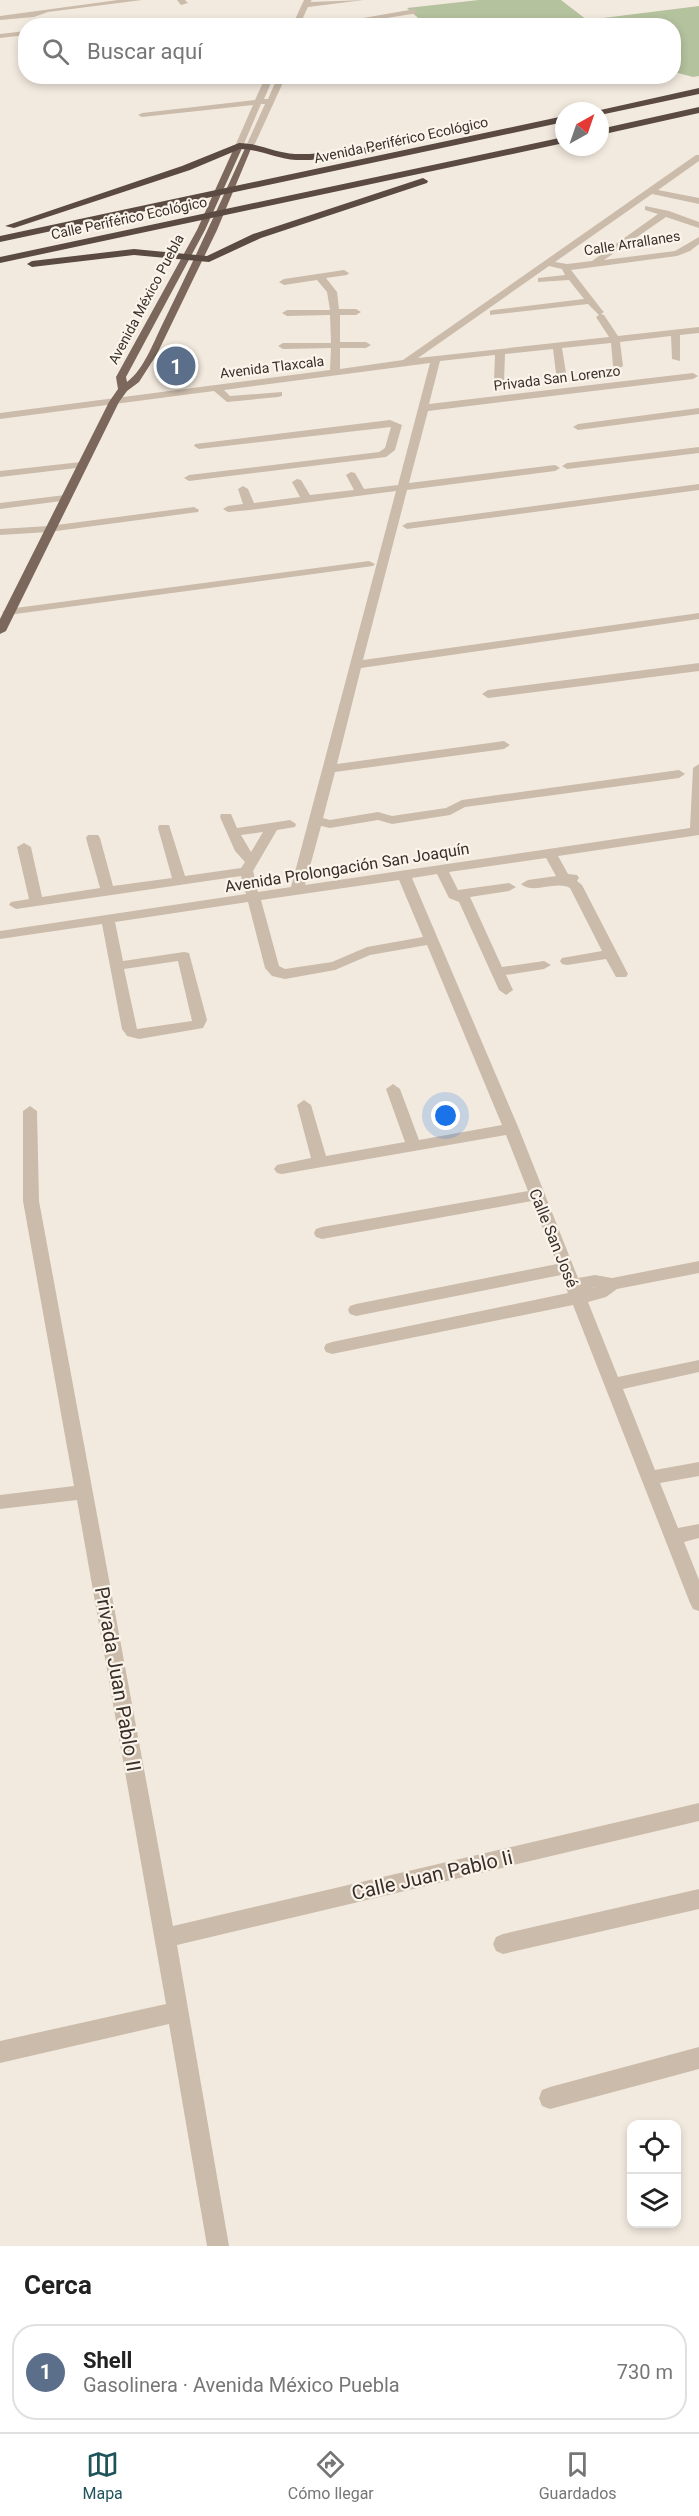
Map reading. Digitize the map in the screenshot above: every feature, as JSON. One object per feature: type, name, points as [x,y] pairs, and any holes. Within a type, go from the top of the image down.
[{"type":"highway","points":[[609,110],[699,91]]},
{"type":"highway","points":[[609,130],[699,110]]},
{"type":"highway","name":"Avenida Periférico Ecológico","points":[[244,188],[555,121]]},
{"type":"highway","points":[[0,229],[186,168],[244,146],[277,155],[297,157],[454,142]]},
{"type":"highway","points":[[0,268],[134,252],[166,253],[209,259],[257,236],[506,153],[555,142]]},
{"type":"highway","name":"Calle Periférico Ecológico","points":[[0,260],[506,153]]},
{"type":"highway","name":"Calle Periférico Ecológico","points":[[0,239],[244,188]]},
{"type":"main road","name":"Avenida México Puebla","points":[[123,389],[121,377],[244,146]]},
{"type":"main road","name":"Avenida México Puebla","points":[[0,631],[114,402],[123,389],[136,380],[152,354],[198,259],[244,146]]},
{"type":"street","points":[[0,18],[34,15],[45,6],[138,0]]},
{"type":"street","points":[[299,18],[307,3],[360,0]]},
{"type":"street","points":[[311,15],[317,3]]},
{"type":"street","points":[[389,18],[415,11]]},
{"type":"street","points":[[0,36],[18,34]]},
{"type":"street","name":"Avenida México Puebla","points":[[244,146],[266,84]]},
{"type":"street","name":"Avenida México Puebla","points":[[244,146],[278,84]]},
{"type":"street","points":[[142,115],[260,97],[272,98]]},
{"type":"street","name":"Avenida Tlaxcala","points":[[405,363],[654,192],[699,157]]},
{"type":"street","points":[[654,192],[699,201]]},
{"type":"street","points":[[648,208],[699,225]]},
{"type":"street","points":[[594,263],[666,213]]},
{"type":"street","name":"Calle Arrallanes","points":[[548,264],[567,267],[683,252],[699,240]]},
{"type":"street","points":[[567,267],[566,270],[591,301],[615,339],[618,366]]},
{"type":"street","points":[[284,282],[344,273]]},
{"type":"street","points":[[320,277],[332,292],[335,312],[336,364],[334,373]]},
{"type":"street","points":[[541,280],[571,277]]},
{"type":"street","points":[[493,313],[591,301]]},
{"type":"street","points":[[287,313],[356,312]]},
{"type":"street","name":"Avenida Tlaxcala","points":[[0,416],[436,359],[699,330]]},
{"type":"street","points":[[675,332],[677,359]]},
{"type":"street","points":[[283,346],[366,345]]},
{"type":"street","points":[[557,346],[561,373]]},
{"type":"street","points":[[499,381],[500,353]]},
{"type":"street","points":[[297,892],[436,359]]},
{"type":"street","name":"Privada San Lorenzo","points":[[424,408],[693,376]]},
{"type":"street","points":[[217,388],[227,399],[278,394]]},
{"type":"street","points":[[578,427],[699,411]]},
{"type":"street","points":[[189,478],[382,455],[390,450],[397,425],[390,423],[199,446]]},
{"type":"street","points":[[394,436],[416,437]]},
{"type":"street","points":[[567,466],[699,450]]},
{"type":"street","points":[[0,474],[81,465]]},
{"type":"street","points":[[228,509],[555,468]]},
{"type":"street","points":[[351,475],[361,493]]},
{"type":"street","points":[[297,482],[307,499]]},
{"type":"street","points":[[407,526],[699,487]]},
{"type":"street","points":[[243,489],[250,507]]},
{"type":"street","points":[[0,506],[65,498]]},
{"type":"street","points":[[0,532],[49,529],[194,510]]},
{"type":"street","points":[[8,612],[369,564]]},
{"type":"street","points":[[356,665],[699,616]]},
{"type":"street","points":[[488,694],[699,667]]},
{"type":"street","points":[[329,769],[335,770],[504,744]]},
{"type":"street","points":[[698,831],[699,768]]},
{"type":"street","points":[[315,820],[330,824],[378,816],[392,820],[450,811],[462,804],[679,774]]},
{"type":"street","points":[[226,817],[249,866],[253,899],[272,968],[277,973],[285,974],[335,966],[367,951],[431,940]]},
{"type":"street","points":[[234,832],[290,824]]},
{"type":"street","points":[[16,905],[180,881],[249,866],[273,826]]},
{"type":"street","points":[[164,828],[180,881]]},
{"type":"street","name":"Avenida Prolongación San Joaquín","points":[[0,936],[698,831]]},
{"type":"street","points":[[93,838],[108,892]]},
{"type":"street","points":[[24,847],[36,902]]},
{"type":"street","points":[[568,850],[572,880]]},
{"type":"street","points":[[550,853],[572,880],[621,974]]},
{"type":"street","points":[[456,867],[462,896],[506,990]]},
{"type":"street","points":[[441,869],[462,896]]},
{"type":"street","name":"Calle San José","points":[[404,875],[511,1129],[699,1603]]},
{"type":"street","points":[[528,884],[572,880]]},
{"type":"street","points":[[462,896],[509,887]]},
{"type":"street","points":[[108,920],[129,1029],[132,1033],[139,1034],[198,1025],[200,1020],[184,956],[117,966]]},
{"type":"street","points":[[567,961],[611,954]]},
{"type":"street","points":[[497,972],[544,965]]},
{"type":"street","points":[[393,1089],[414,1146]]},
{"type":"street","points":[[304,1105],[320,1162]]},
{"type":"street","name":"Privada Juan Pablo II","points":[[30,1111],[31,1202],[165,1938],[218,2246]]},
{"type":"street","points":[[282,1169],[511,1129]]},
{"type":"street","points":[[322,1233],[537,1195]]},
{"type":"street","points":[[332,1348],[575,1291],[600,1293],[612,1284],[699,1267]]},
{"type":"street","points":[[356,1310],[566,1268]]},
{"type":"street","points":[[612,1385],[699,1366]]},
{"type":"street","points":[[650,1478],[699,1469]]},
{"type":"street","points":[[0,1502],[84,1492]]},
{"type":"street","points":[[673,1537],[699,1531]]},
{"type":"street","name":"Calle Juan Pablo Ii","points":[[165,1938],[699,1812]]},
{"type":"street","points":[[503,1944],[699,1899]]},
{"type":"street","points":[[0,2052],[177,2012]]},
{"type":"street","points":[[550,2098],[699,2058]]},
{"type":"green space","points":[[479,0],[561,0],[584,18],[418,18],[407,8]]},
{"type":"green space","points":[[699,6],[699,76],[681,74],[681,18],[603,18]]},
{"type":"building","points":[[173,356],[186,356],[177,382],[164,381]]},
{"type":"place","name":"Shell","points":[[176,366]]}]
